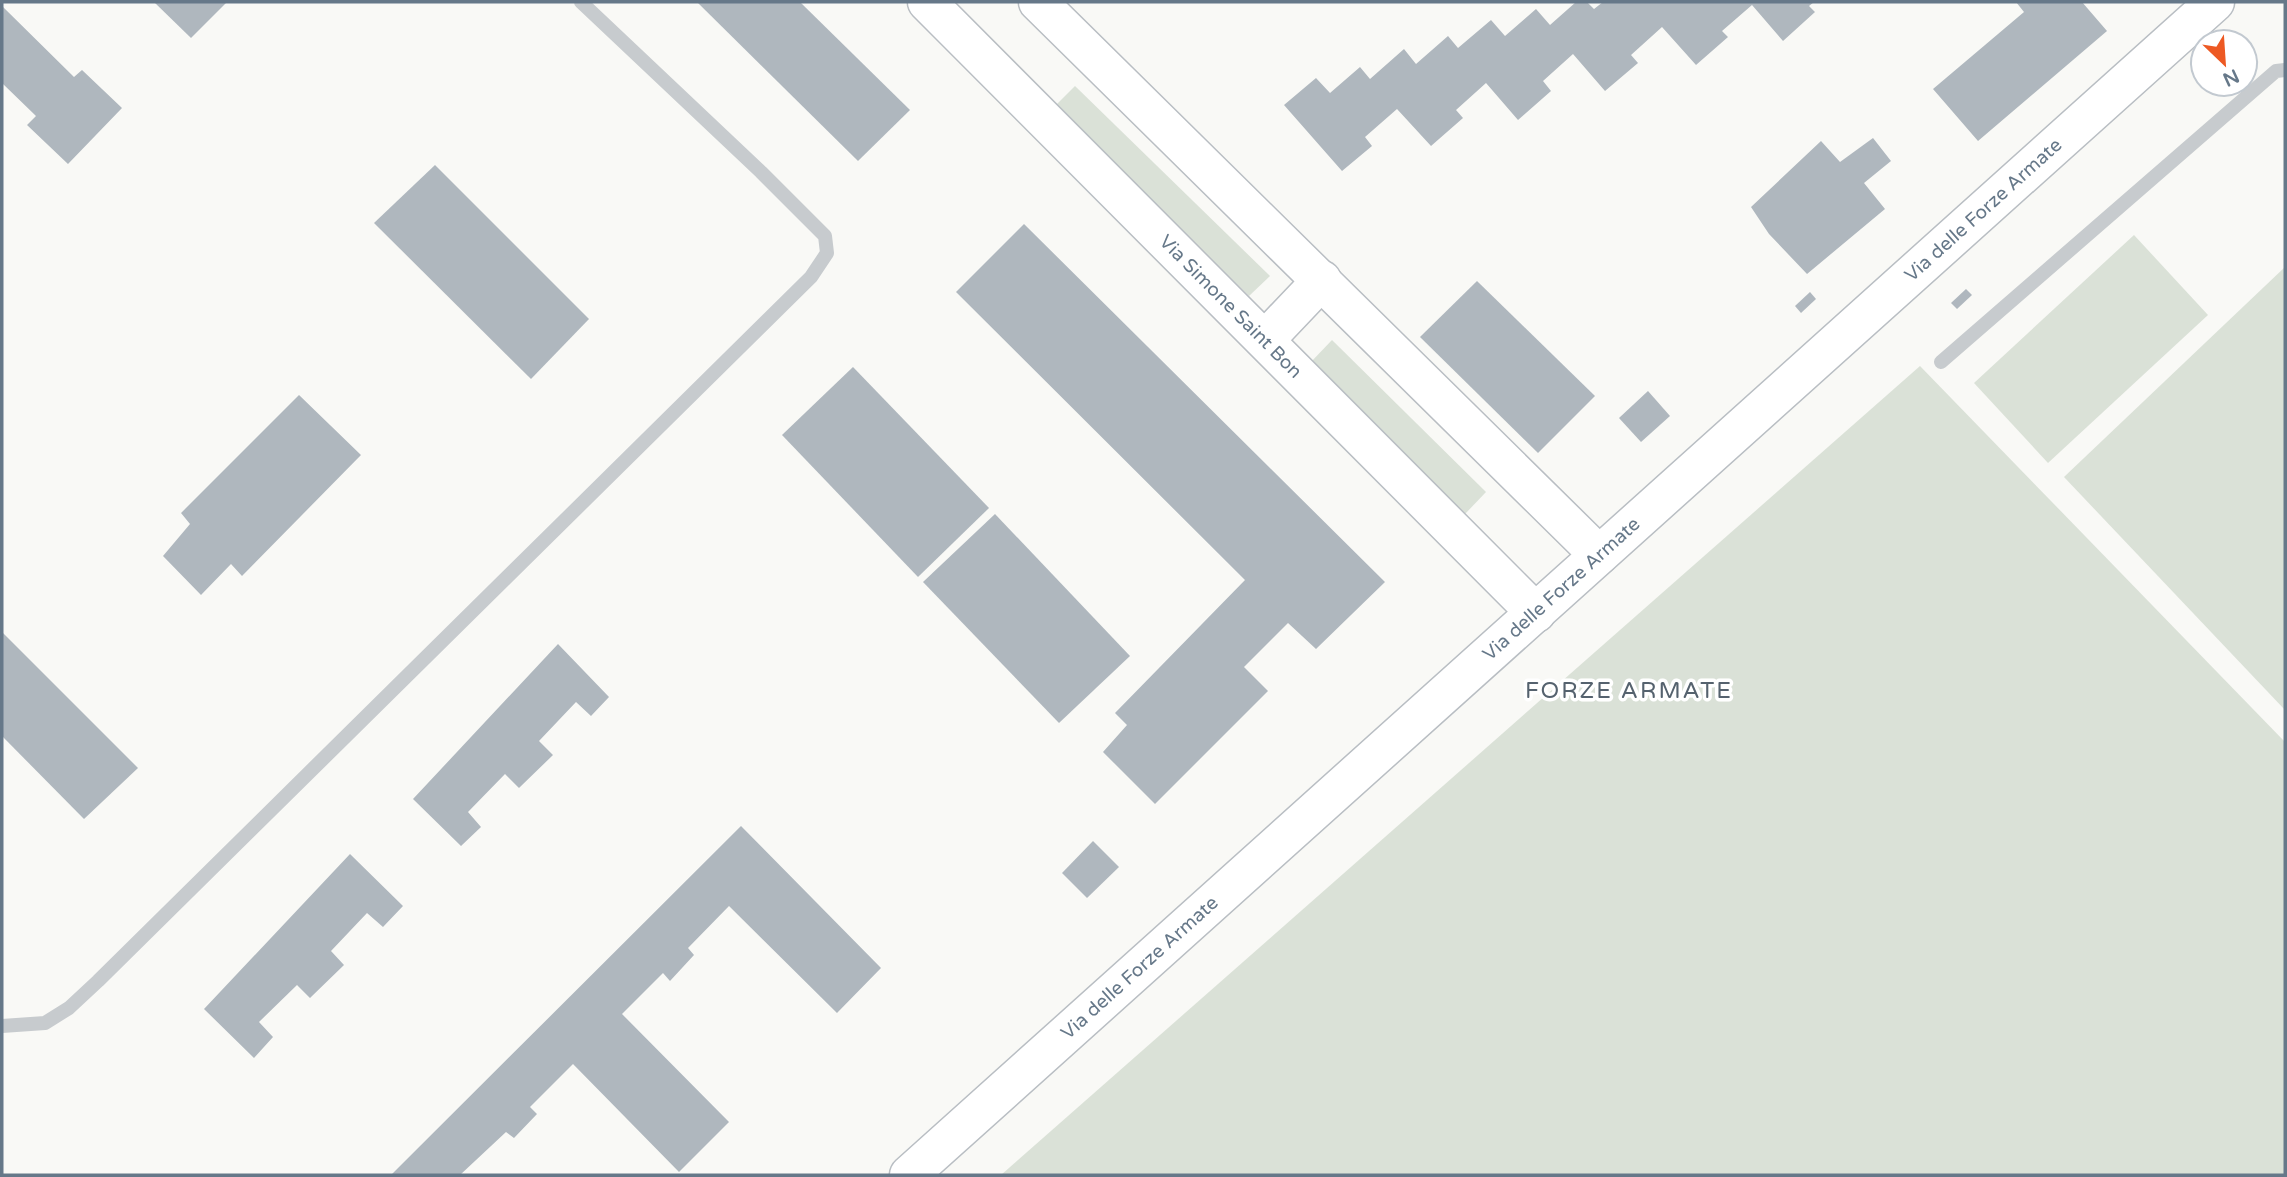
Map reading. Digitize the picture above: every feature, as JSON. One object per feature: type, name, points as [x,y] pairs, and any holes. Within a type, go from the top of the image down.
[{"type":"street","name":"Via Simone Saint Bon","points":[[927,2],[1536,613]]},
{"type":"street","points":[[1038,2],[1599,555]]},
{"type":"street","name":"Via delle Forze Armate","points":[[909,1175],[1536,613],[1636,518],[2215,2]]},
{"type":"street","points":[[1265,340],[1322,280]]},
{"type":"lane","points":[[2,1026],[45,1023],[88,990],[811,277],[827,253],[824,236],[761,172],[581,2]]},
{"type":"lane","points":[[1941,362],[2276,71],[2285,70]]},
{"type":"shaded area","points":[[1075,86],[1270,276],[1249,296],[1054,107]]},
{"type":"shaded area","points":[[2134,235],[2208,315],[2048,463],[1974,383]]},
{"type":"shaded area","points":[[2285,267],[2285,710],[2064,477]]},
{"type":"shaded area","points":[[1332,340],[1486,492],[1465,514],[1311,362]]},
{"type":"shaded area","points":[[1920,366],[2285,742],[2285,1175],[1001,1175]]},
{"type":"building","points":[[154,2],[227,2],[191,38]]},
{"type":"building","points":[[697,2],[800,2],[910,110],[858,161]]},
{"type":"building","points":[[1576,2],[1587,2],[1594,9],[1603,2],[1814,2],[1809,6],[1815,12],[1783,41],[1752,5],[1722,31],[1728,37],[1696,65],[1662,27],[1631,55],[1638,63],[1605,91],[1573,54],[1543,81],[1551,91],[1518,120],[1486,83],[1456,110],[1463,118],[1431,146],[1397,109],[1365,137],[1372,146],[1342,171],[1284,105],[1316,78],[1330,93],[1360,67],[1370,79],[1404,49],[1416,64],[1448,36],[1458,48],[1491,20],[1505,36],[1536,9],[1550,25]]},
{"type":"building","points":[[2016,2],[2082,2],[2107,31],[1978,141],[1933,89],[2024,12]]},
{"type":"building","points":[[2,6],[74,77],[82,70],[122,108],[68,164],[27,125],[36,116],[2,83]]},
{"type":"building","points":[[1873,138],[1891,161],[1864,183],[1885,209],[1807,274],[1769,234],[1751,207],[1821,141],[1840,162]]},
{"type":"building","points":[[435,165],[589,319],[531,379],[374,223]]},
{"type":"building","points":[[1024,224],[1385,582],[1316,649],[1288,623],[1244,667],[1268,691],[1155,804],[1103,752],[1127,725],[1115,713],[1245,580],[956,292]]},
{"type":"building","points":[[1477,281],[1595,396],[1538,453],[1420,337]]},
{"type":"building","points":[[1966,289],[1972,295],[1957,309],[1951,303]]},
{"type":"building","points":[[1810,292],[1816,299],[1801,313],[1795,306]]},
{"type":"building","points":[[853,367],[989,508],[918,577],[782,435]]},
{"type":"building","points":[[1648,391],[1670,416],[1641,442],[1619,418]]},
{"type":"building","points":[[299,395],[361,455],[242,576],[231,564],[201,595],[163,556],[190,524],[181,513]]},
{"type":"building","points":[[995,514],[1130,656],[1059,723],[923,582]]},
{"type":"building","points":[[2,632],[138,768],[84,819],[2,736]]},
{"type":"building","points":[[558,644],[609,697],[591,716],[576,702],[539,741],[553,755],[519,788],[505,774],[468,812],[481,827],[461,846],[413,799]]},
{"type":"building","points":[[741,826],[881,968],[837,1013],[729,906],[688,948],[694,955],[670,981],[663,973],[622,1014],[729,1122],[679,1172],[573,1064],[530,1107],[537,1114],[514,1138],[506,1132],[460,1175],[391,1175]]},
{"type":"building","points":[[1093,841],[1119,867],[1087,898],[1062,873]]},
{"type":"building","points":[[350,854],[403,906],[383,927],[367,913],[331,951],[344,965],[310,998],[297,985],[259,1022],[273,1037],[254,1058],[204,1009]]},
{"type":"district","name":"FORZE ARMATE","points":[[1629,691]]}]
